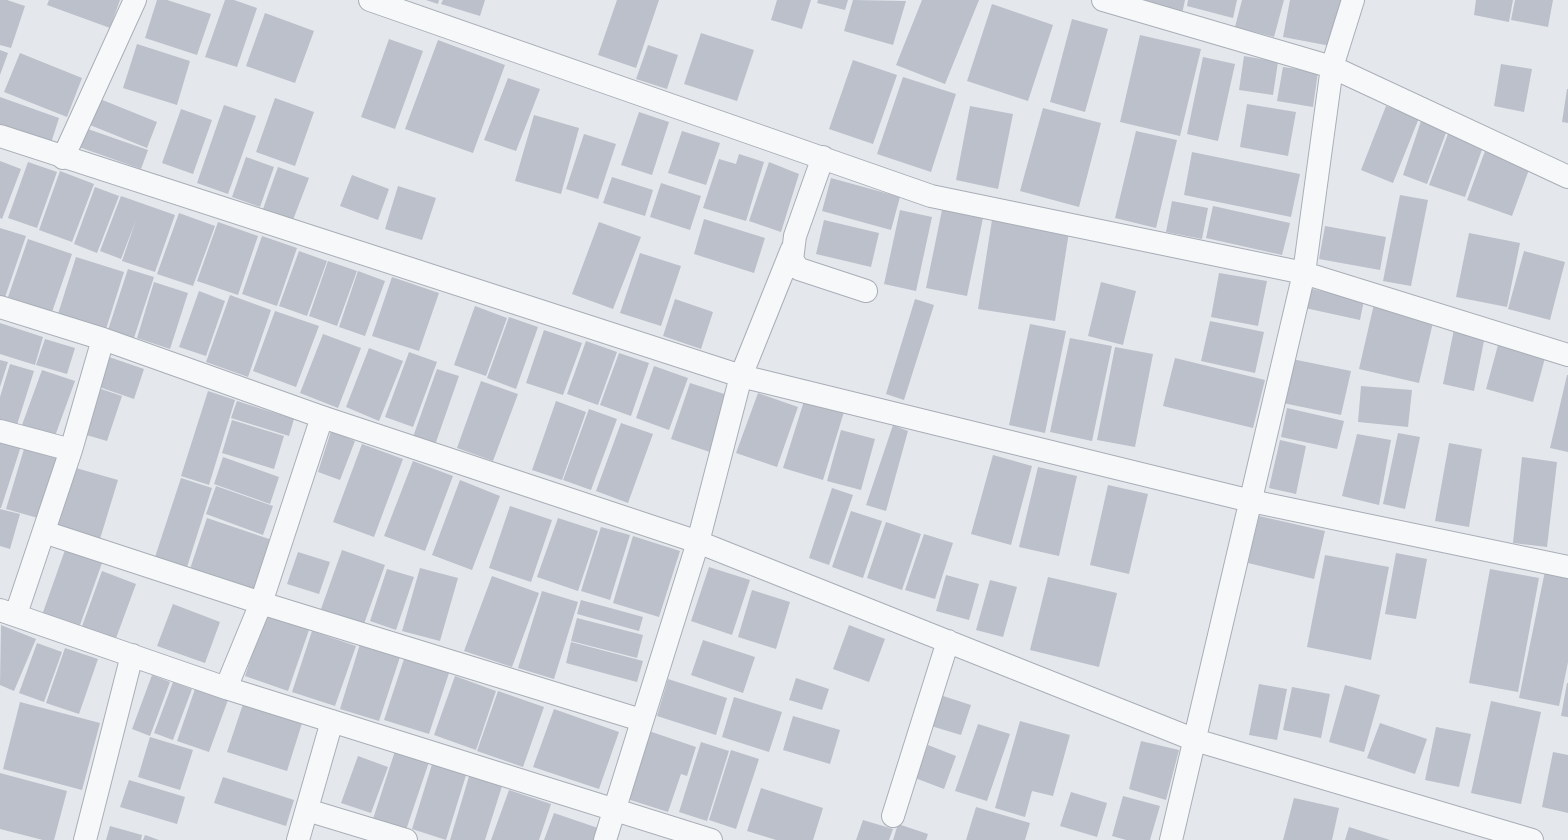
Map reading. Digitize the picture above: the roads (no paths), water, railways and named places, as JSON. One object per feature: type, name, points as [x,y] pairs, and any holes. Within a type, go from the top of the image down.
[{"type":"street","points":[[63,158],[135,0]]},
{"type":"street","points":[[370,0],[931,196],[1304,273],[1568,355]]},
{"type":"street","points":[[1103,0],[1332,67],[1568,177]]},
{"type":"street","points":[[1171,840],[1304,273],[1332,67],[1353,0]]},
{"type":"street","points":[[0,136],[63,158],[741,376],[1251,501],[1568,566]]},
{"type":"street","points":[[604,840],[698,542],[741,376],[792,249],[823,158]]},
{"type":"street","points":[[792,249],[792,260],[799,269],[866,291]]},
{"type":"street","points":[[0,307],[103,339],[322,416],[698,542],[1195,740],[1532,840]]},
{"type":"street","points":[[103,339],[44,532],[8,612],[226,688],[711,840]]},
{"type":"street","points":[[226,688],[261,603],[322,416]]},
{"type":"street","points":[[0,430],[70,450]]},
{"type":"street","points":[[44,532],[261,603],[641,720]]},
{"type":"street","points":[[893,816],[948,641]]},
{"type":"street","points":[[85,840],[132,655]]},
{"type":"street","points":[[298,840],[332,721]]},
{"type":"street","points":[[307,810],[406,840]]}]
